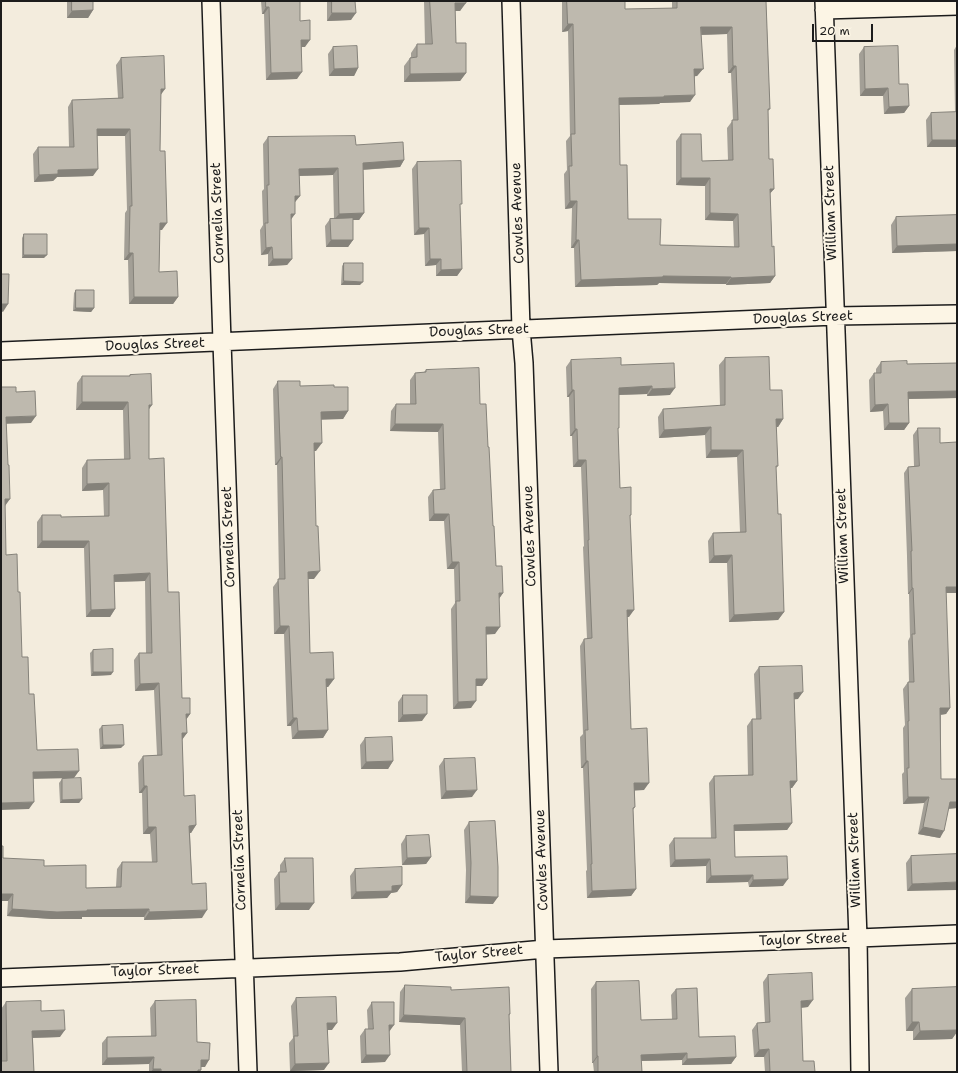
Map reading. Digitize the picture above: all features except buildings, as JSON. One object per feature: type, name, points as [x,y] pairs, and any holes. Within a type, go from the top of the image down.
[{"type":"street","name":"Cornelia Street","points":[[211,1],[248,1072]]},
{"type":"street","name":"Cowles Avenue","points":[[512,1],[521,329],[549,1072]]},
{"type":"street","points":[[824,5],[957,6]]},
{"type":"street","name":"William Street","points":[[824,5],[834,316],[858,938],[860,1072]]},
{"type":"street","name":"Douglas Street","points":[[1,351],[834,316],[957,314]]},
{"type":"street","name":"Taylor Street","points":[[1,978],[244,967],[400,962],[545,949],[957,934]]}]
